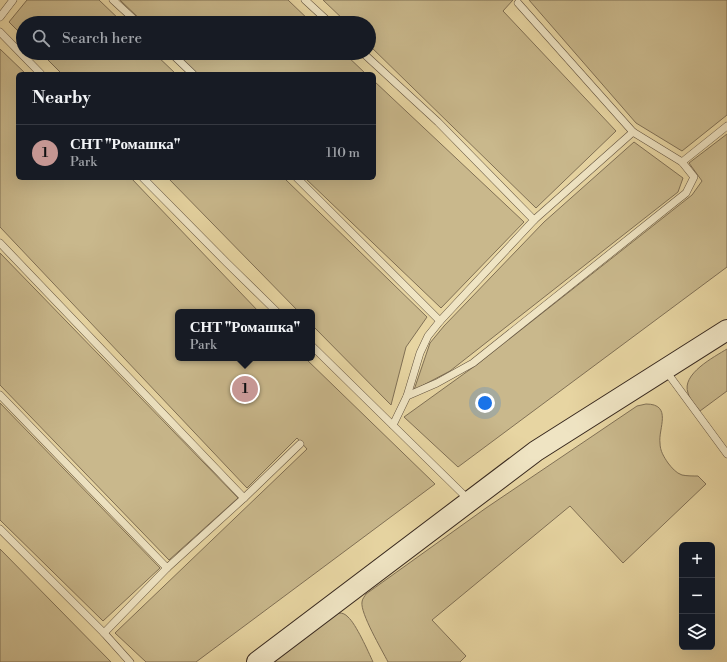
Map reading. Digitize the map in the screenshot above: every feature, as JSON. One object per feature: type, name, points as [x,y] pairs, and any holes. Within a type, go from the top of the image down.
[{"type":"street","points":[[257,662],[536,451],[727,330]]},
{"type":"lane","points":[[0,17],[13,0]]},
{"type":"lane","points":[[113,0],[130,16]]},
{"type":"lane","points":[[305,0],[322,16]]},
{"type":"lane","points":[[407,396],[437,383],[472,363],[686,193],[694,177],[682,162],[633,132],[518,3]]},
{"type":"lane","points":[[0,32],[16,48]]},
{"type":"lane","points":[[27,60],[39,72]]},
{"type":"lane","points":[[178,60],[191,72]]},
{"type":"lane","points":[[371,60],[438,122],[534,220]]},
{"type":"lane","points":[[682,162],[727,126]]},
{"type":"lane","points":[[392,425],[407,396],[420,353],[428,336],[440,321],[534,220],[633,132]]},
{"type":"lane","points":[[145,180],[274,309]]},
{"type":"lane","points":[[299,180],[440,321]]},
{"type":"lane","points":[[0,243],[244,498]]},
{"type":"lane","points":[[315,349],[470,501]]},
{"type":"lane","points":[[665,369],[727,454]]},
{"type":"lane","points":[[0,395],[167,568]]},
{"type":"lane","points":[[104,633],[167,568],[244,498],[300,444]]},
{"type":"lane","points":[[0,529],[104,633],[130,662]]},
{"type":"shaded area","points":[[27,0],[99,0],[116,16],[16,16],[16,29],[9,22]]},
{"type":"shaded area","points":[[120,0],[288,0],[305,16],[137,16]]},
{"type":"shaded area","points":[[323,0],[513,0],[503,11],[616,131],[536,208],[376,52],[376,16],[340,16]]},
{"type":"shaded area","points":[[529,0],[727,0],[727,115],[682,151],[636,123]]},
{"type":"shaded area","points":[[0,49],[24,72],[16,72],[16,180],[133,180],[256,309],[175,309],[175,361],[308,361],[435,484],[196,662],[146,662],[115,633],[307,449],[297,438],[247,488],[0,227]]},
{"type":"shaded area","points":[[48,60],[161,60],[174,72],[60,72]]},
{"type":"shaded area","points":[[182,60],[351,60],[364,72],[195,72]]},
{"type":"shaded area","points":[[376,83],[524,222],[441,308],[307,180],[376,180]]},
{"type":"shaded area","points":[[727,134],[727,267],[458,467],[404,417],[479,363],[692,195],[702,181],[689,163]]},
{"type":"shaded area","points":[[634,142],[683,178],[678,192],[450,371],[414,390],[430,343],[444,326],[544,222]]},
{"type":"shaded area","points":[[170,180],[286,180],[427,317],[406,347],[391,405],[315,328],[315,309],[296,309]]},
{"type":"shaded area","points":[[0,253],[238,498],[169,560],[0,385]]},
{"type":"shaded area","points":[[727,349],[727,391],[700,411],[688,393],[687,386],[689,379],[707,361]]},
{"type":"shaded area","points":[[0,403],[160,568],[103,621],[0,520]]},
{"type":"shaded area","points":[[646,404],[654,405],[659,408],[662,413],[660,446],[662,454],[668,463],[680,474],[686,476],[698,476],[706,484],[623,563],[570,506],[432,620],[466,656],[460,662],[388,662],[364,614],[362,602],[366,594],[486,508],[637,406]]},
{"type":"shaded area","points":[[0,549],[111,662],[0,662]]},
{"type":"shaded area","points":[[339,613],[345,614],[355,625],[373,662],[272,662],[335,615]]},
{"type":"place","name":"СНТ \"Ромашка\"","points":[[245,389]]}]
